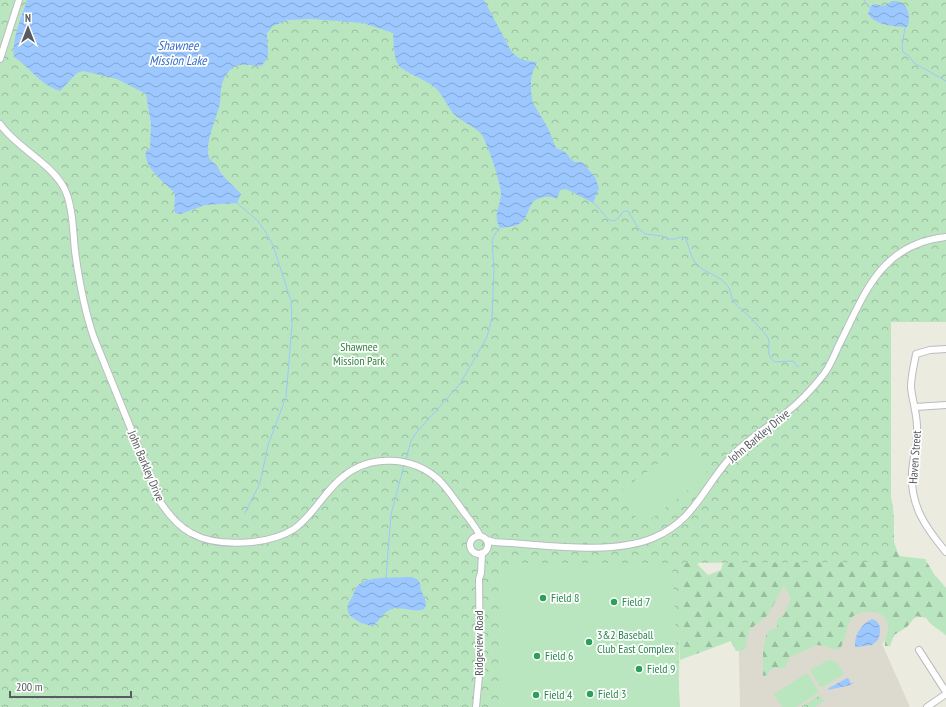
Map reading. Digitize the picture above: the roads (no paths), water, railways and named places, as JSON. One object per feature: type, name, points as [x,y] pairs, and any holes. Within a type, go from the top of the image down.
[{"type":"street","points":[[0,59],[19,0]]},
{"type":"street","name":"John Barkley Drive","points":[[0,124],[12,138],[52,172],[60,181],[66,192],[81,293],[94,338],[161,503],[181,527],[191,534],[213,541],[250,542],[274,538],[284,534],[300,524],[343,476],[361,466],[382,461],[403,462],[432,474],[446,487],[464,513]]},
{"type":"street","name":"John Barkley Drive","points":[[519,544],[587,548],[630,544],[653,538],[673,528],[689,514],[731,457],[752,438],[786,413],[810,391],[820,379],[833,358],[862,297],[881,269],[896,256],[917,244],[946,237]]},
{"type":"street","name":"Haven Street","points":[[945,549],[924,523],[914,496],[912,472],[917,430],[912,378],[916,354],[930,350],[946,349]]},
{"type":"street","points":[[915,407],[946,405]]},
{"type":"street","points":[[464,513],[477,529],[480,536],[487,540],[519,544]]},
{"type":"street","points":[[464,513],[472,531],[471,548],[477,560],[477,574],[479,579]]},
{"type":"street","points":[[471,541],[480,536]]},
{"type":"street","points":[[487,540],[487,548]]},
{"type":"street","points":[[479,579],[481,573],[482,553],[487,548],[519,544]]},
{"type":"street","points":[[474,552],[482,553]]},
{"type":"street","name":"Ridgeview Road","points":[[476,707],[480,665],[479,579]]},
{"type":"street","points":[[918,650],[946,693],[927,707]]},
{"type":"water","name":"Shawnee Mission Lake","points":[[27,0],[484,0],[511,51],[523,60],[537,62],[531,81],[533,103],[548,128],[556,148],[565,152],[575,162],[582,162],[595,177],[599,188],[593,203],[566,189],[560,190],[557,199],[550,197],[539,198],[533,202],[522,222],[512,226],[500,228],[497,215],[501,193],[490,154],[482,135],[453,113],[441,95],[430,84],[405,71],[399,66],[395,55],[393,33],[363,23],[311,19],[288,20],[273,26],[267,33],[268,55],[265,62],[261,66],[242,65],[234,67],[224,78],[222,85],[220,104],[209,139],[208,152],[210,159],[218,167],[220,172],[241,194],[237,203],[205,205],[181,214],[175,213],[174,192],[155,174],[146,157],[146,151],[149,150],[150,147],[151,124],[146,94],[117,79],[83,71],[77,73],[60,91],[41,81],[26,66],[14,57],[13,51],[15,36]]},
{"type":"water","points":[[892,1],[901,2],[908,11],[909,18],[907,27],[891,26],[880,23],[871,18],[868,14],[871,6],[874,4],[884,6]]},
{"type":"water","points":[[405,577],[414,578],[419,581],[426,602],[424,609],[391,609],[372,626],[361,623],[349,615],[349,604],[355,589],[359,584],[371,579]]},
{"type":"water","points":[[872,619],[878,622],[880,628],[878,640],[872,645],[855,647],[859,630]]},
{"type":"water","points":[[847,678],[849,679],[851,685],[828,690],[829,688]]},
{"type":"waterway","points":[[864,0],[870,8]]},
{"type":"waterway","points":[[905,28],[902,46],[903,52],[909,56],[914,63],[946,81]]},
{"type":"waterway","points":[[237,203],[257,220],[273,245],[291,301],[292,325],[286,397],[268,445],[260,483],[245,513]]},
{"type":"waterway","points":[[593,203],[607,218],[614,221],[624,211],[628,211],[638,228],[645,234],[662,236],[669,239],[684,237],[698,266],[718,277],[725,283],[729,288],[734,302],[766,335],[769,342],[769,355],[771,359],[775,362],[793,361],[798,367]]},
{"type":"waterway","points":[[406,459],[411,441],[416,433],[460,384],[487,337],[492,318],[494,269],[492,240],[500,228]]},
{"type":"waterway","points":[[386,578],[391,515],[404,465]]},
{"type":"place","name":"Field 8","points":[[543,598]]},
{"type":"place","name":"Field 7","points":[[614,602]]},
{"type":"place","name":"3&2 Baseball Club East Complex","points":[[589,642]]},
{"type":"place","name":"Field 6","points":[[537,656]]},
{"type":"place","name":"Field 9","points":[[639,669]]},
{"type":"place","name":"Field 3","points":[[590,694]]},
{"type":"place","name":"Field 4","points":[[536,695]]},
{"type":"park label","name":"Shawnee Mission Park","points":[[359,354]]}]
